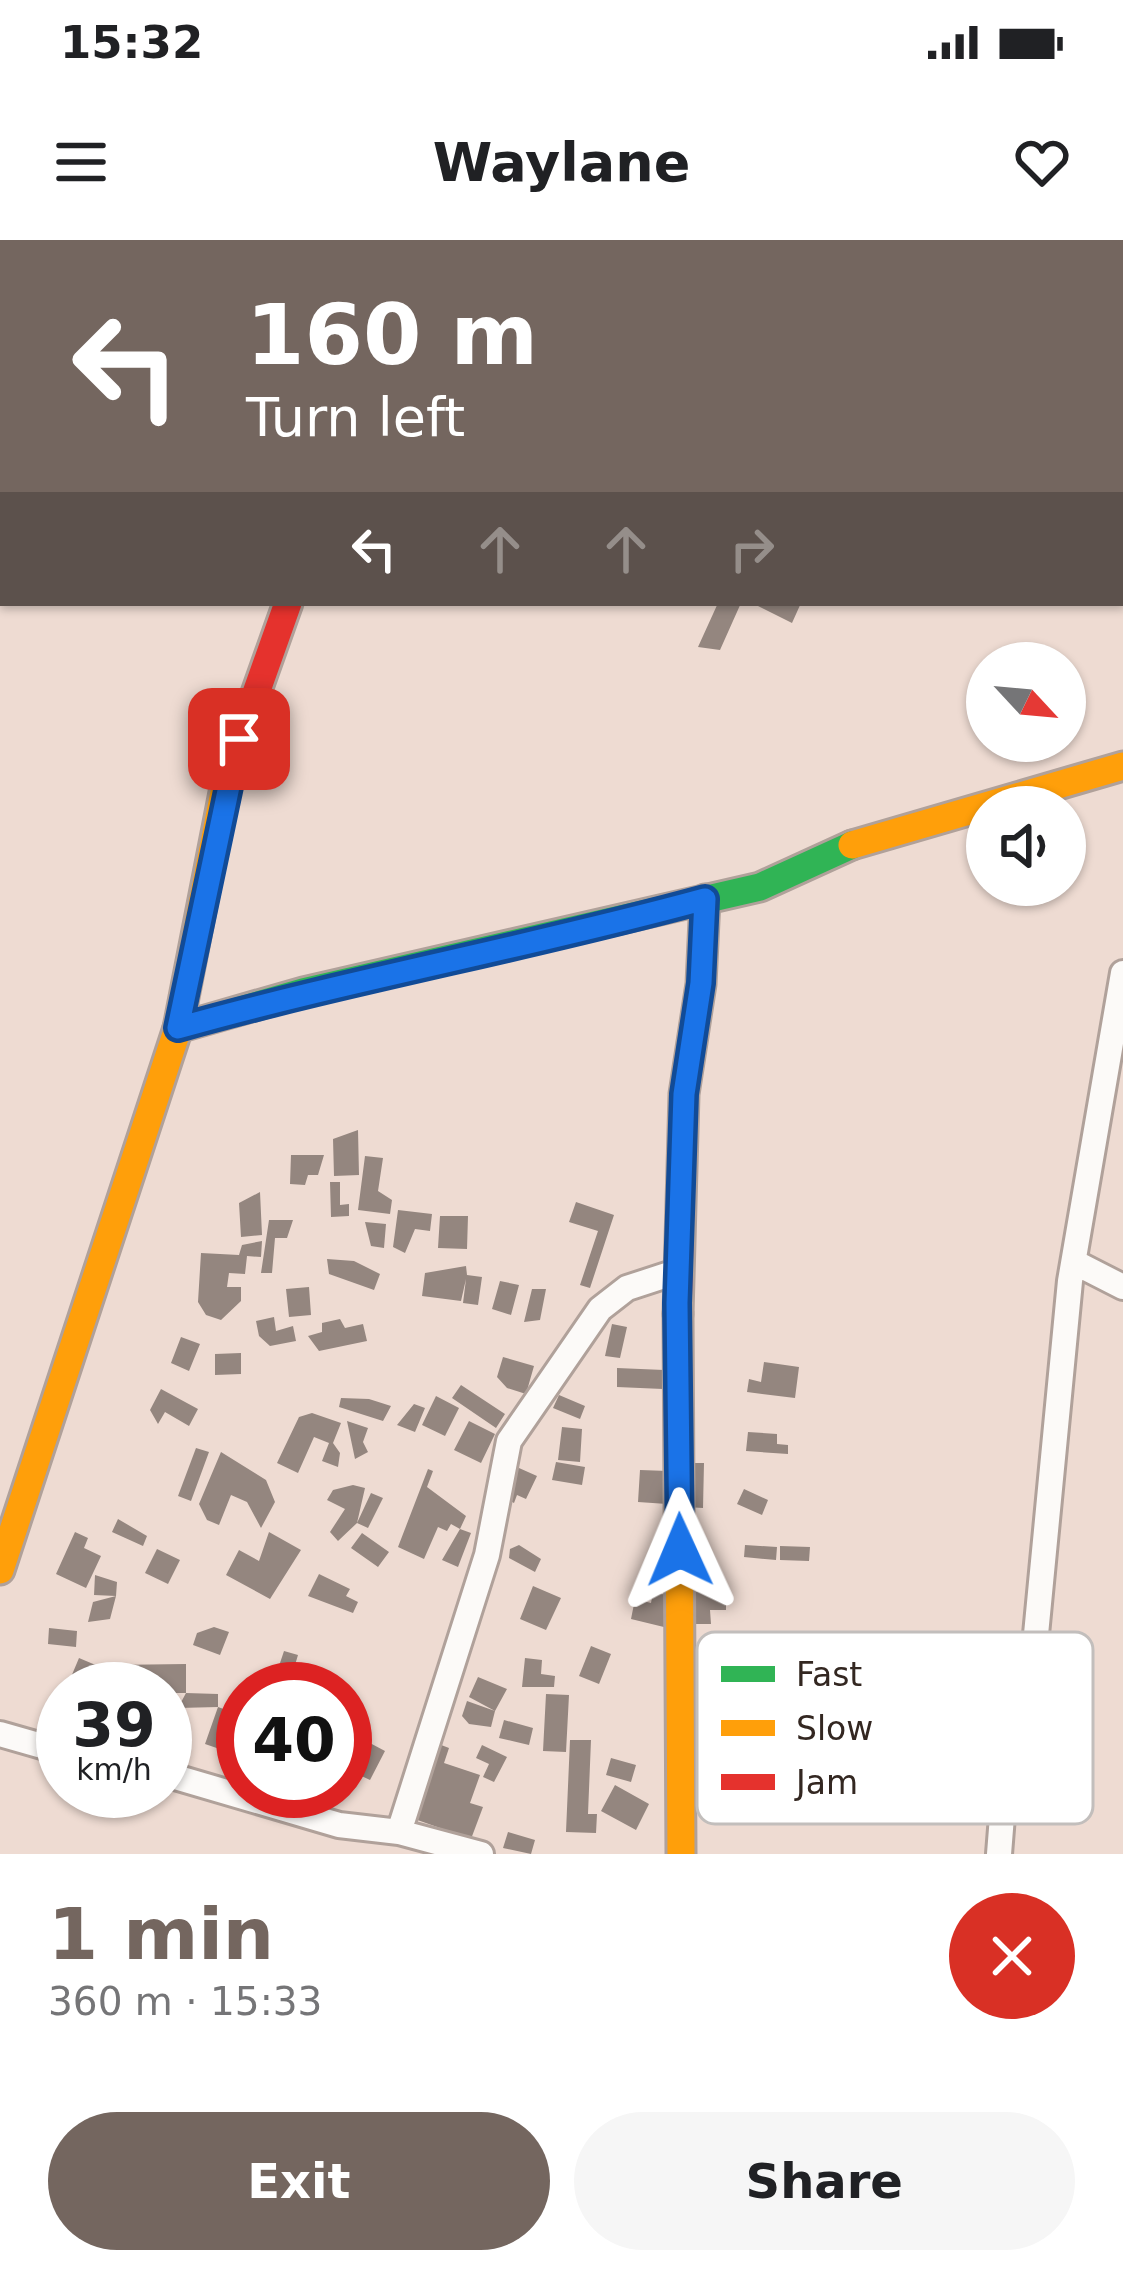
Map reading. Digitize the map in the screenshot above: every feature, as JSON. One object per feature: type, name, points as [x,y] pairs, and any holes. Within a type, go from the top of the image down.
[{"type":"street","points":[[0,1570],[178,1028],[227,776],[285,606]]},
{"type":"street","points":[[178,1028],[303,992],[526,945],[760,887],[836,850],[1123,766]]},
{"type":"street","points":[[681,1854],[684,1094],[701,983],[705,899]]},
{"type":"street","points":[[1036,1632],[1074,1262],[1123,973]]},
{"type":"street","points":[[1074,1262],[1123,1287]]},
{"type":"street","points":[[391,1840],[487,1555],[500,1475],[520,1420],[600,1309],[627,1288],[680,1271]]},
{"type":"street","points":[[0,1735],[36,1745]]},
{"type":"street","points":[[192,1782],[391,1840],[481,1854]]},
{"type":"street","points":[[998,1854],[1001,1824]]},
{"type":"building","points":[[717,606],[740,606],[720,650],[698,647]]},
{"type":"building","points":[[758,606],[800,606],[792,623]]},
{"type":"building","points":[[358,1130],[359,1175],[334,1176],[333,1139]]},
{"type":"building","points":[[291,1155],[324,1155],[318,1175],[308,1175],[305,1185],[290,1184]]},
{"type":"building","points":[[365,1156],[383,1158],[378,1191],[392,1200],[390,1214],[358,1210]]},
{"type":"building","points":[[330,1182],[340,1182],[340,1205],[349,1204],[349,1216],[331,1217]]},
{"type":"building","points":[[260,1192],[262,1235],[241,1237],[239,1203]]},
{"type":"building","points":[[576,1202],[614,1215],[590,1288],[580,1285],[598,1231],[569,1222]]},
{"type":"building","points":[[398,1210],[432,1214],[430,1231],[415,1229],[405,1253],[393,1247]]},
{"type":"building","points":[[440,1216],[468,1216],[467,1249],[438,1248]]},
{"type":"building","points":[[269,1220],[293,1220],[287,1238],[275,1238],[272,1273],[261,1273]]},
{"type":"building","points":[[365,1222],[386,1224],[384,1248],[371,1246]]},
{"type":"building","points":[[262,1241],[261,1257],[247,1256],[245,1274],[229,1273],[227,1287],[241,1287],[241,1301],[221,1320],[206,1315],[198,1302],[201,1253],[239,1255],[242,1245]]},
{"type":"building","points":[[327,1259],[354,1261],[380,1274],[374,1290],[329,1274]]},
{"type":"building","points":[[466,1266],[467,1275],[482,1277],[478,1305],[463,1303],[466,1279],[461,1301],[422,1296],[425,1273]]},
{"type":"building","points":[[500,1281],[519,1285],[511,1315],[492,1309]]},
{"type":"building","points":[[309,1287],[311,1315],[289,1317],[286,1289]]},
{"type":"building","points":[[532,1289],[546,1289],[540,1320],[524,1322]]},
{"type":"building","points":[[274,1317],[276,1331],[293,1326],[296,1341],[270,1346],[259,1336],[256,1321]]},
{"type":"building","points":[[340,1319],[345,1328],[363,1324],[367,1341],[319,1351],[308,1336],[322,1332],[322,1323]]},
{"type":"building","points":[[612,1324],[627,1327],[620,1358],[605,1356]]},
{"type":"building","points":[[181,1337],[200,1344],[189,1371],[171,1363]]},
{"type":"building","points":[[241,1353],[241,1374],[215,1375],[215,1354]]},
{"type":"building","points":[[503,1357],[534,1366],[526,1394],[507,1388],[497,1377]]},
{"type":"building","points":[[764,1362],[799,1367],[795,1398],[747,1392],[749,1379],[761,1382]]},
{"type":"building","points":[[617,1368],[664,1370],[663,1389],[617,1387]]},
{"type":"building","points":[[461,1385],[505,1414],[496,1428],[452,1398]]},
{"type":"building","points":[[161,1389],[198,1409],[189,1426],[165,1412],[158,1424],[150,1410]]},
{"type":"building","points":[[559,1395],[585,1406],[580,1419],[553,1408]]},
{"type":"building","points":[[436,1396],[459,1408],[445,1436],[422,1425]]},
{"type":"building","points":[[341,1398],[391,1406],[383,1421],[339,1407]]},
{"type":"building","points":[[414,1404],[425,1408],[415,1432],[397,1425]]},
{"type":"building","points":[[312,1413],[341,1423],[333,1443],[340,1453],[338,1467],[322,1461],[329,1443],[314,1437],[298,1473],[277,1463],[299,1417]]},
{"type":"building","points":[[347,1421],[368,1428],[363,1442],[368,1452],[355,1459]]},
{"type":"building","points":[[469,1421],[495,1434],[481,1463],[454,1450]]},
{"type":"building","points":[[562,1427],[582,1429],[580,1462],[558,1460]]},
{"type":"building","points":[[748,1432],[777,1434],[777,1444],[788,1445],[788,1454],[746,1451]]},
{"type":"building","points":[[196,1448],[209,1452],[191,1501],[178,1496]]},
{"type":"building","points":[[221,1452],[266,1480],[275,1502],[261,1528],[247,1502],[231,1495],[219,1525],[207,1520],[199,1504]]},
{"type":"building","points":[[556,1462],[585,1467],[582,1485],[552,1480]]},
{"type":"building","points":[[688,1463],[704,1463],[703,1508],[686,1507]]},
{"type":"building","points":[[510,1464],[537,1476],[526,1499],[517,1495],[514,1503],[505,1498]]},
{"type":"building","points":[[428,1469],[433,1471],[427,1487],[466,1516],[460,1529],[451,1524],[447,1531],[438,1527],[424,1559],[398,1547]]},
{"type":"building","points":[[640,1470],[668,1471],[667,1504],[638,1502]]},
{"type":"building","points":[[353,1485],[365,1488],[357,1523],[338,1541],[330,1532],[345,1509],[327,1500],[333,1490]]},
{"type":"building","points":[[744,1489],[768,1500],[762,1515],[737,1504]]},
{"type":"building","points":[[371,1493],[383,1498],[368,1528],[357,1523]]},
{"type":"building","points":[[118,1519],[147,1536],[143,1546],[112,1532]]},
{"type":"building","points":[[460,1529],[471,1533],[458,1567],[442,1560]]},
{"type":"building","points":[[75,1532],[88,1538],[84,1548],[101,1556],[86,1588],[56,1574]]},
{"type":"building","points":[[269,1532],[301,1550],[270,1599],[226,1575],[239,1550],[259,1561]]},
{"type":"building","points":[[362,1533],[389,1552],[378,1567],[351,1548]]},
{"type":"building","points":[[519,1545],[541,1559],[535,1572],[509,1558],[510,1549]]},
{"type":"building","points":[[745,1545],[777,1547],[776,1560],[744,1557]]},
{"type":"building","points":[[780,1546],[810,1547],[809,1561],[780,1560]]},
{"type":"building","points":[[157,1549],[180,1560],[168,1584],[145,1573]]},
{"type":"building","points":[[319,1574],[350,1589],[346,1596],[358,1602],[353,1613],[308,1596]]},
{"type":"building","points":[[95,1575],[117,1582],[116,1596],[94,1595]]},
{"type":"building","points":[[533,1586],[561,1598],[546,1630],[520,1619]]},
{"type":"building","points":[[690,1591],[726,1594],[726,1610],[710,1610],[711,1624],[691,1624]]},
{"type":"building","points":[[653,1592],[675,1597],[668,1628],[631,1619],[635,1599],[651,1603]]},
{"type":"building","points":[[116,1596],[110,1619],[88,1622],[93,1602]]},
{"type":"building","points":[[214,1627],[229,1632],[220,1655],[193,1645],[197,1633]]},
{"type":"building","points":[[49,1628],[77,1631],[76,1647],[48,1644]]},
{"type":"building","points":[[591,1646],[611,1654],[599,1684],[579,1676]]},
{"type":"building","points":[[284,1651],[298,1655],[296,1662],[280,1662]]},
{"type":"building","points":[[525,1658],[542,1660],[541,1674],[555,1676],[554,1687],[522,1687]]},
{"type":"building","points":[[478,1677],[507,1689],[495,1711],[469,1697]]},
{"type":"building","points":[[192,1693],[216,1694],[216,1707],[192,1708]]},
{"type":"building","points":[[546,1694],[569,1695],[566,1752],[543,1751]]},
{"type":"building","points":[[467,1701],[495,1711],[491,1727],[469,1724],[462,1716]]},
{"type":"building","points":[[216,1713],[216,1748],[205,1744]]},
{"type":"building","points":[[504,1720],[533,1728],[529,1745],[499,1738]]},
{"type":"building","points":[[570,1740],[591,1740],[588,1814],[597,1814],[596,1833],[566,1832]]},
{"type":"building","points":[[436,1743],[449,1748],[444,1763],[480,1775],[470,1803],[483,1807],[471,1839],[409,1817]]},
{"type":"building","points":[[372,1744],[385,1751],[372,1776]]},
{"type":"building","points":[[482,1745],[507,1757],[494,1782],[483,1777],[489,1764],[476,1758]]},
{"type":"building","points":[[611,1758],[636,1765],[631,1782],[606,1775]]},
{"type":"building","points":[[615,1785],[649,1804],[636,1830],[601,1811]]},
{"type":"building","points":[[508,1832],[535,1840],[531,1854],[503,1848]]},
{"type":"traffic: fast","points":[[178,1028],[303,992],[760,887],[852,845]]},
{"type":"traffic: slow","points":[[852,845],[1123,766]]},
{"type":"traffic: slow","points":[[0,1570],[178,1028],[228,772]]},
{"type":"traffic: slow","points":[[678,1314],[681,1854]]},
{"type":"traffic: jam","points":[[228,772],[287,606]]},
{"type":"traffic: jam","points":[[678,1314],[684,1094],[701,984],[705,899]]},
{"type":"route","points":[[239,739],[227,776],[178,1028],[303,992],[526,945],[705,899],[701,983],[684,1094],[677,1303],[680,1550]]}]
